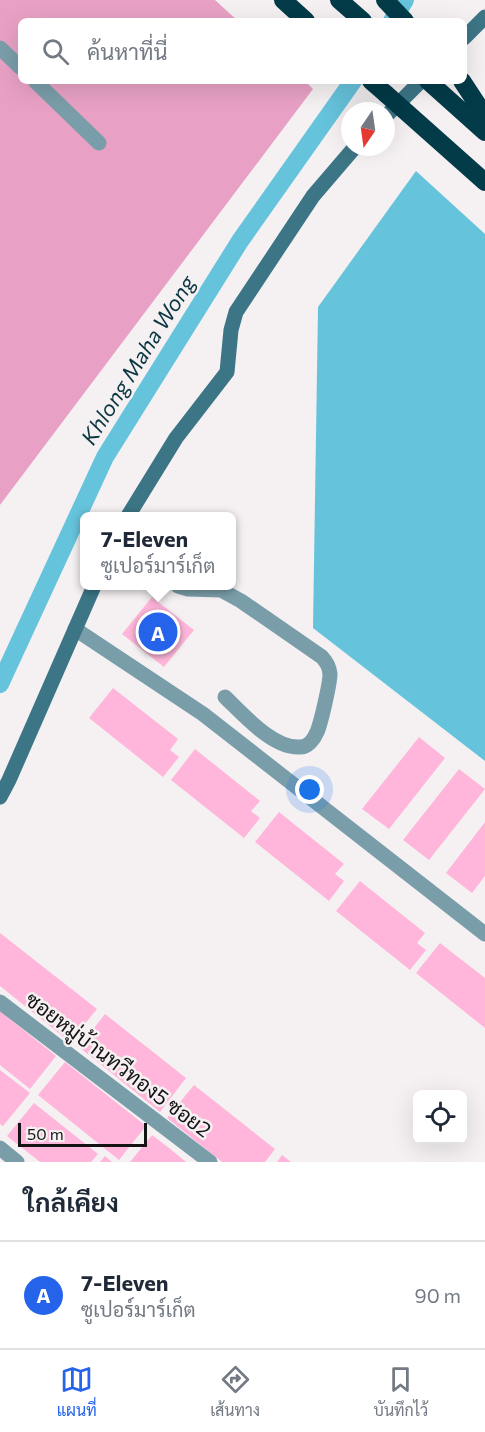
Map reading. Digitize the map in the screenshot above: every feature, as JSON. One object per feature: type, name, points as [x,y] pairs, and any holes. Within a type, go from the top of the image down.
[{"type":"highway","points":[[283,0],[303,18]]},
{"type":"highway","points":[[339,0],[360,18]]},
{"type":"highway","points":[[385,0],[402,18]]},
{"type":"highway","points":[[374,84],[485,182]]},
{"type":"highway","points":[[432,84],[485,132]]},
{"type":"highway","points":[[464,84],[485,116]]},
{"type":"street","points":[[467,35],[485,17]]},
{"type":"street","points":[[0,48],[18,65]]},
{"type":"street","points":[[38,84],[99,143]]},
{"type":"street","points":[[395,107],[418,84]]},
{"type":"street","points":[[130,512],[176,438],[227,372],[231,330],[236,312],[313,196],[347,156]]},
{"type":"street","points":[[0,797],[92,590]]},
{"type":"street","points":[[221,590],[241,601],[322,657],[328,665],[330,677],[317,733],[309,744],[301,747],[284,744],[266,734],[225,697]]},
{"type":"street","points":[[75,629],[203,714],[485,934]]},
{"type":"street","name":"ซอยหมู่บ้านทวีทอง5 ซอย2","points":[[0,1002],[210,1162]]},
{"type":"street","points":[[0,1148],[17,1162]]},
{"type":"shaded area","points":[[0,0],[215,0],[235,18],[18,18],[18,84],[308,84],[313,89],[0,505]]},
{"type":"water","points":[[416,171],[485,234],[485,761],[313,628],[318,307]]},
{"type":"building","points":[[152,597],[194,630],[164,667],[122,634]]},
{"type":"building","points":[[113,688],[178,739],[170,750],[179,757],[163,777],[89,718]]},
{"type":"building","points":[[419,737],[445,758],[389,829],[362,809]]},
{"type":"building","points":[[195,749],[260,801],[251,811],[260,818],[244,838],[171,780]]},
{"type":"building","points":[[459,769],[485,789],[429,860],[403,840]]},
{"type":"building","points":[[279,812],[344,864],[335,874],[344,881],[329,901],[255,842]]},
{"type":"building","points":[[485,822],[485,876],[472,893],[446,873]]},
{"type":"building","points":[[360,881],[425,933],[417,943],[426,950],[410,970],[336,911]]},
{"type":"building","points":[[0,933],[97,1009],[70,1042],[0,986]]},
{"type":"building","points":[[440,943],[485,978],[485,1028],[416,973]]},
{"type":"building","points":[[0,1011],[56,1056],[30,1089],[0,1065]]},
{"type":"building","points":[[105,1014],[186,1078],[160,1112],[79,1047]]},
{"type":"building","points":[[65,1062],[146,1126],[119,1160],[38,1095]]},
{"type":"building","points":[[0,1070],[30,1093],[3,1126],[0,1124]]},
{"type":"building","points":[[194,1085],[275,1149],[265,1162],[222,1162],[167,1118]]},
{"type":"building","points":[[34,1103],[98,1154],[91,1162],[40,1162],[7,1136]]},
{"type":"building","points":[[152,1135],[169,1148],[186,1162],[130,1162]]},
{"type":"building","points":[[282,1155],[291,1162],[277,1162]]},
{"type":"building","points":[[105,1156],[112,1162],[100,1162]]},
{"type":"waterway","name":"Khlong Maha Wong","points":[[394,18],[405,0]]},
{"type":"waterway","name":"Khlong Maha Wong","points":[[0,684],[105,457],[240,241],[351,84]]},
{"type":"place","name":"7-Eleven","points":[[158,632]]}]
